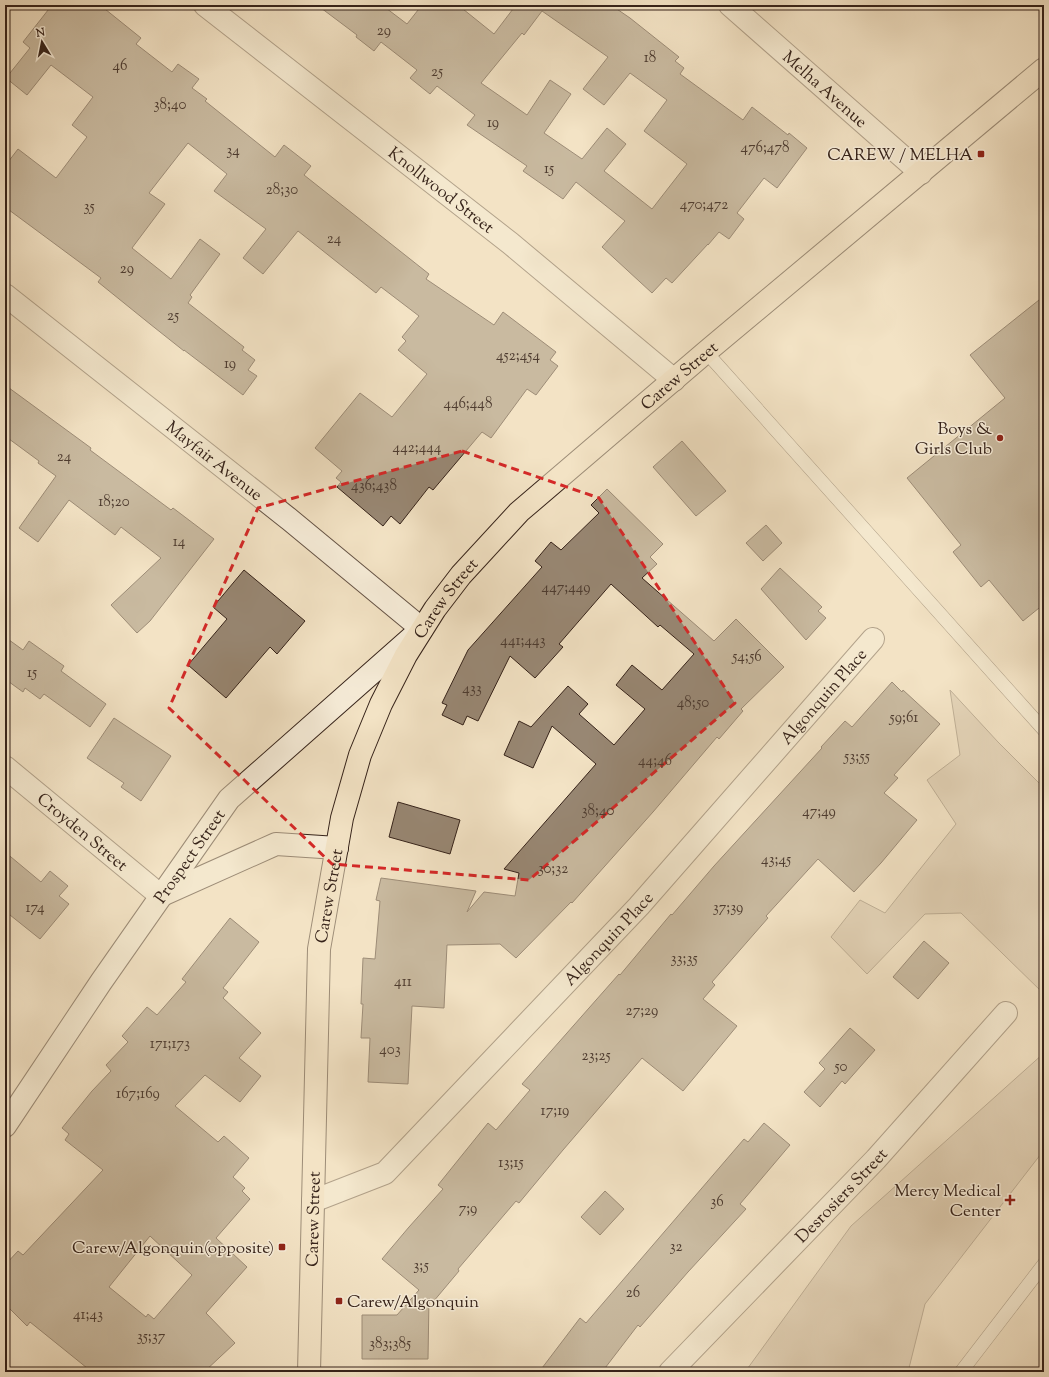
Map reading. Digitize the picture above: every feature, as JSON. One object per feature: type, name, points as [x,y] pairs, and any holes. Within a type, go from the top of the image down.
[{"type":"main road","name":"Carew Street","points":[[309,1372],[319,949],[342,818],[360,755],[381,704],[406,655],[435,609],[461,575],[519,512],[706,352],[1044,69]]},
{"type":"street","name":"Knollwood Street","points":[[205,5],[510,243],[674,380]]},
{"type":"street","name":"Melha Avenue","points":[[730,5],[920,173]]},
{"type":"street","name":"Mayfair Avenue","points":[[5,295],[289,519],[422,629]]},
{"type":"street","name":"Prospect Street","points":[[5,1126],[101,982],[229,799],[422,629]]},
{"type":"street","name":"Algonquin Place","points":[[313,1201],[384,1173],[639,906],[873,638]]},
{"type":"street","name":"Croyden Street","points":[[5,767],[161,896]]},
{"type":"street","points":[[161,896],[276,844],[337,848]]},
{"type":"street","name":"Desrosiers Street","points":[[670,1372],[876,1159],[1006,1013]]},
{"type":"lane","points":[[706,352],[1044,730]]},
{"type":"lane","points":[[961,1372],[1044,1264]]},
{"type":"highlighted area","points":[[462,451],[599,498],[735,703],[529,880],[332,864],[169,708],[258,508]]},
{"type":"shaded area","points":[[950,690],[998,742],[1044,788],[1044,994],[961,913],[925,914],[867,974],[831,937],[860,900],[885,913],[956,824],[927,780],[960,755]]},
{"type":"shaded area","points":[[1044,1053],[1044,1150],[925,1304],[908,1372],[745,1372],[851,1226]]},
{"type":"building","points":[[52,5],[100,5],[141,38],[136,44],[172,72],[178,64],[199,79],[192,88],[207,99],[205,101],[275,157],[284,145],[311,166],[304,175],[429,274],[426,279],[494,325],[503,312],[556,352],[550,360],[558,366],[536,395],[527,389],[491,438],[482,432],[433,490],[429,487],[400,524],[391,516],[383,526],[337,487],[341,482],[336,478],[342,471],[315,448],[360,393],[392,417],[427,374],[398,350],[406,341],[402,337],[419,316],[381,287],[376,293],[298,231],[263,274],[243,258],[266,229],[214,191],[227,174],[188,143],[149,193],[165,204],[132,248],[171,279],[200,239],[220,254],[190,295],[192,297],[188,303],[244,347],[242,350],[255,360],[248,370],[257,376],[243,395],[184,351],[98,282],[101,278],[5,207],[5,166],[18,149],[56,178],[87,137],[72,125],[93,97],[51,65],[27,95],[6,78],[30,48],[23,42]]},
{"type":"building","points":[[317,5],[382,5],[407,24],[422,5],[458,5],[494,34],[516,5],[611,5],[630,18],[679,57],[675,61],[684,68],[680,74],[743,120],[752,107],[788,135],[789,133],[807,148],[777,188],[764,178],[737,213],[744,219],[729,239],[719,232],[672,283],[666,278],[652,293],[602,247],[625,221],[576,182],[563,199],[523,171],[527,166],[467,125],[475,115],[437,86],[430,94],[410,78],[417,70],[381,42],[374,51],[356,37],[357,35]],"holes":[[[542,11],[608,57],[583,89],[604,105],[630,73],[667,100],[644,131],[687,164],[652,209],[604,171],[626,144],[607,128],[582,159],[544,133],[571,94],[550,80],[527,115],[481,83],[522,33],[524,35]]]},
{"type":"building","name":"Boys & Girls Club","points":[[1044,296],[1044,604],[1023,621],[989,580],[981,587],[953,552],[961,545],[907,478],[1005,398],[970,355]]},
{"type":"building","points":[[5,385],[91,448],[90,450],[171,510],[173,508],[214,539],[150,621],[137,633],[111,605],[161,558],[121,527],[115,535],[69,500],[38,542],[19,528],[56,476],[38,463],[39,461],[5,436]]},
{"type":"building","points":[[682,441],[726,491],[696,516],[653,467]]},
{"type":"building","points":[[607,489],[663,544],[650,557],[657,564],[642,578],[714,641],[736,619],[784,667],[741,709],[743,711],[719,739],[717,737],[572,903],[571,902],[516,958],[500,944],[447,945],[444,1008],[412,1006],[408,1084],[368,1082],[370,1038],[361,1038],[363,958],[375,959],[380,901],[376,900],[381,878],[476,891],[467,912],[484,892],[515,896],[519,873],[504,869],[596,764],[552,726],[533,768],[504,755],[519,721],[531,727],[568,686],[588,704],[579,714],[614,745],[645,709],[616,685],[632,665],[662,690],[694,654],[660,625],[658,627],[611,584],[559,644],[563,647],[535,678],[510,656],[478,721],[467,716],[463,725],[442,715],[447,705],[442,703],[468,650],[542,567],[535,561],[551,542],[561,550],[599,513],[591,505]]},
{"type":"building","points":[[766,525],[782,543],[763,561],[746,543]]},
{"type":"building","points":[[780,568],[822,607],[818,611],[826,618],[806,640],[761,589]]},
{"type":"building","points":[[244,570],[305,621],[277,654],[270,647],[226,698],[188,665],[227,619],[213,607]]},
{"type":"building","points":[[5,637],[23,650],[29,641],[64,666],[61,671],[106,704],[90,727],[44,694],[40,699],[25,688],[23,692],[5,679]]},
{"type":"building","points":[[892,682],[902,692],[903,690],[940,724],[894,775],[898,778],[884,793],[917,820],[881,863],[854,892],[818,859],[766,916],[768,918],[712,982],[715,985],[703,999],[737,1026],[683,1091],[642,1058],[519,1203],[516,1201],[458,1269],[459,1271],[433,1302],[429,1298],[428,1359],[362,1359],[362,1315],[397,1315],[419,1290],[382,1259],[443,1189],[438,1185],[488,1123],[496,1130],[530,1090],[522,1084],[619,974],[620,975],[671,914],[672,915],[714,866],[822,748],[821,747],[845,721],[852,727]]},
{"type":"building","points":[[114,718],[171,756],[141,801],[121,787],[124,783],[87,758]]},
{"type":"building","points":[[398,802],[460,820],[450,854],[389,837]]},
{"type":"building","points":[[5,852],[41,882],[50,871],[68,886],[59,896],[69,904],[40,939],[5,911]]},
{"type":"building","points":[[230,918],[259,942],[223,988],[228,992],[223,998],[261,1033],[239,1058],[261,1076],[240,1102],[205,1075],[175,1106],[218,1142],[224,1136],[249,1158],[233,1177],[245,1188],[242,1191],[250,1199],[216,1238],[247,1267],[206,1313],[235,1343],[204,1372],[92,1372],[30,1322],[27,1326],[5,1304],[5,1265],[18,1251],[23,1255],[103,1170],[65,1140],[69,1134],[62,1128],[92,1091],[111,1071],[106,1065],[128,1042],[122,1036],[147,1007],[157,1015],[186,982],[182,979]],"holes":[[[150,1236],[192,1275],[154,1319],[148,1314],[146,1317],[109,1287]]]},
{"type":"building","points":[[924,941],[949,963],[918,999],[893,977]]},
{"type":"building","points":[[850,1028],[875,1050],[845,1084],[842,1081],[820,1107],[804,1092],[825,1069],[819,1063]]},
{"type":"building","points":[[764,1123],[790,1145],[740,1204],[746,1209],[640,1327],[638,1325],[602,1372],[539,1372],[580,1318],[586,1323],[744,1139],[748,1142]]},
{"type":"building","points":[[605,1191],[624,1209],[600,1235],[581,1217]]},
{"type":"place","name":"CAREW / MELHA","points":[[981,154]]},
{"type":"place","name":"Boys & Girls Club","points":[[1000,438]]},
{"type":"place","name":"Mercy Medical Center","points":[[1010,1200]]},
{"type":"place","name":"Carew/Algonquin(opposite)","points":[[282,1247]]},
{"type":"place","name":"Carew/Algonquin","points":[[339,1301]]}]
